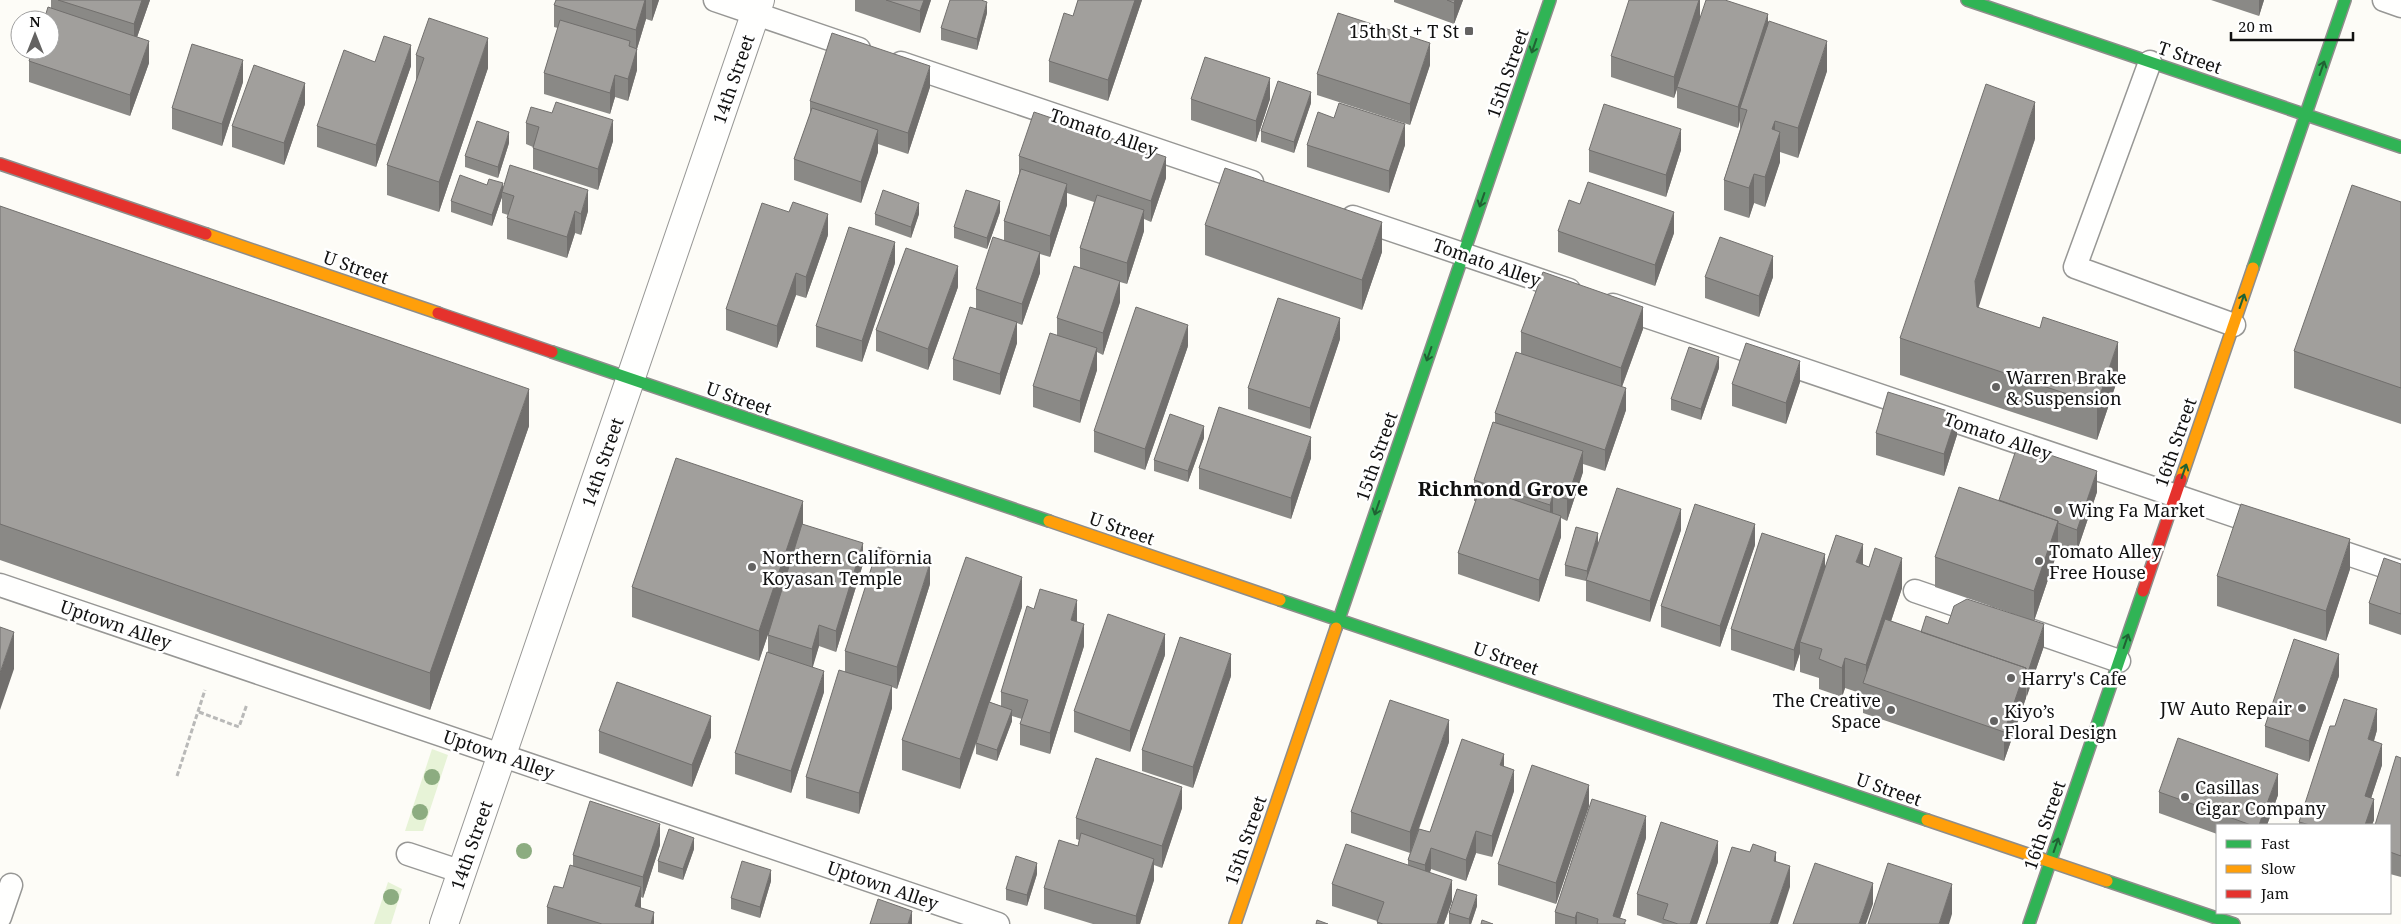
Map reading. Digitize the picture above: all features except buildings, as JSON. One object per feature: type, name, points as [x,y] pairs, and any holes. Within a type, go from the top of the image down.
[{"type":"street","name":"15th Street","points":[[1235,924],[1550,0]]},
{"type":"street","name":"T Street","points":[[1967,0],[2401,147]]},
{"type":"street","name":"16th Street","points":[[2029,924],[2345,0]]},
{"type":"street","name":"14th Street","points":[[444,924],[757,7]]},
{"type":"street","name":"U Street","points":[[0,164],[2234,924]]},
{"type":"lane","name":"Tomato Alley","points":[[715,0],[757,7],[1269,188]]},
{"type":"lane","points":[[2384,0],[2401,6]]},
{"type":"lane","points":[[2150,62],[2075,268],[2234,325]]},
{"type":"lane","name":"Tomato Alley","points":[[1335,210],[2401,572]]},
{"type":"lane","name":"Uptown Alley","points":[[0,584],[998,924]]},
{"type":"lane","points":[[1914,591],[2119,661]]},
{"type":"lane","points":[[408,854],[462,872]]},
{"type":"lane","points":[[0,917],[11,884]]},
{"type":"path","points":[[178,776],[205,695],[207,655]]},
{"type":"path","points":[[199,712],[239,727],[258,672]]},
{"type":"green space","points":[[432,749],[448,755],[423,831],[405,831]]},
{"type":"green space","points":[[388,882],[402,889],[391,924],[374,924]]},
{"type":"traffic: fast","points":[[1336,628],[1550,0]]},
{"type":"traffic: fast","points":[[1967,0],[2401,147]]},
{"type":"traffic: fast","points":[[2253,268],[2345,0]]},
{"type":"traffic: fast","points":[[552,352],[1049,521]]},
{"type":"traffic: fast","points":[[2029,924],[2143,591]]},
{"type":"traffic: fast","points":[[1280,600],[1927,820]]},
{"type":"traffic: fast","points":[[2107,881],[2234,924]]},
{"type":"traffic: slow","points":[[206,234],[438,313]]},
{"type":"traffic: slow","points":[[2181,479],[2253,268]]},
{"type":"traffic: slow","points":[[1049,521],[1280,600]]},
{"type":"traffic: slow","points":[[1235,924],[1336,628]]},
{"type":"traffic: slow","points":[[1927,820],[2107,881]]},
{"type":"traffic: jam","points":[[0,164],[206,234]]},
{"type":"traffic: jam","points":[[438,313],[552,352]]},
{"type":"traffic: jam","points":[[2143,591],[2181,479]]},
{"type":"place","name":"15th St + T St","points":[[1469,31]]},
{"type":"place","name":"Warren Brake & Suspension","points":[[1996,387]]},
{"type":"place","name":"Wing Fa Market","points":[[2058,510]]},
{"type":"place","name":"Tomato Alley Free House","points":[[2039,561]]},
{"type":"place","name":"Northern California Koyasan Temple","points":[[752,567]]},
{"type":"place","name":"Harry's Cafe","points":[[2011,678]]},
{"type":"place","name":"JW Auto Repair","points":[[2302,708]]},
{"type":"place","name":"The Creative Space","points":[[1891,710]]},
{"type":"place","name":"Kiyo’s Floral Design","points":[[1994,721]]},
{"type":"place","name":"Casillas Cigar Company","points":[[2185,797]]},
{"type":"district","name":"Richmond Grove","points":[[1503,488]]}]
